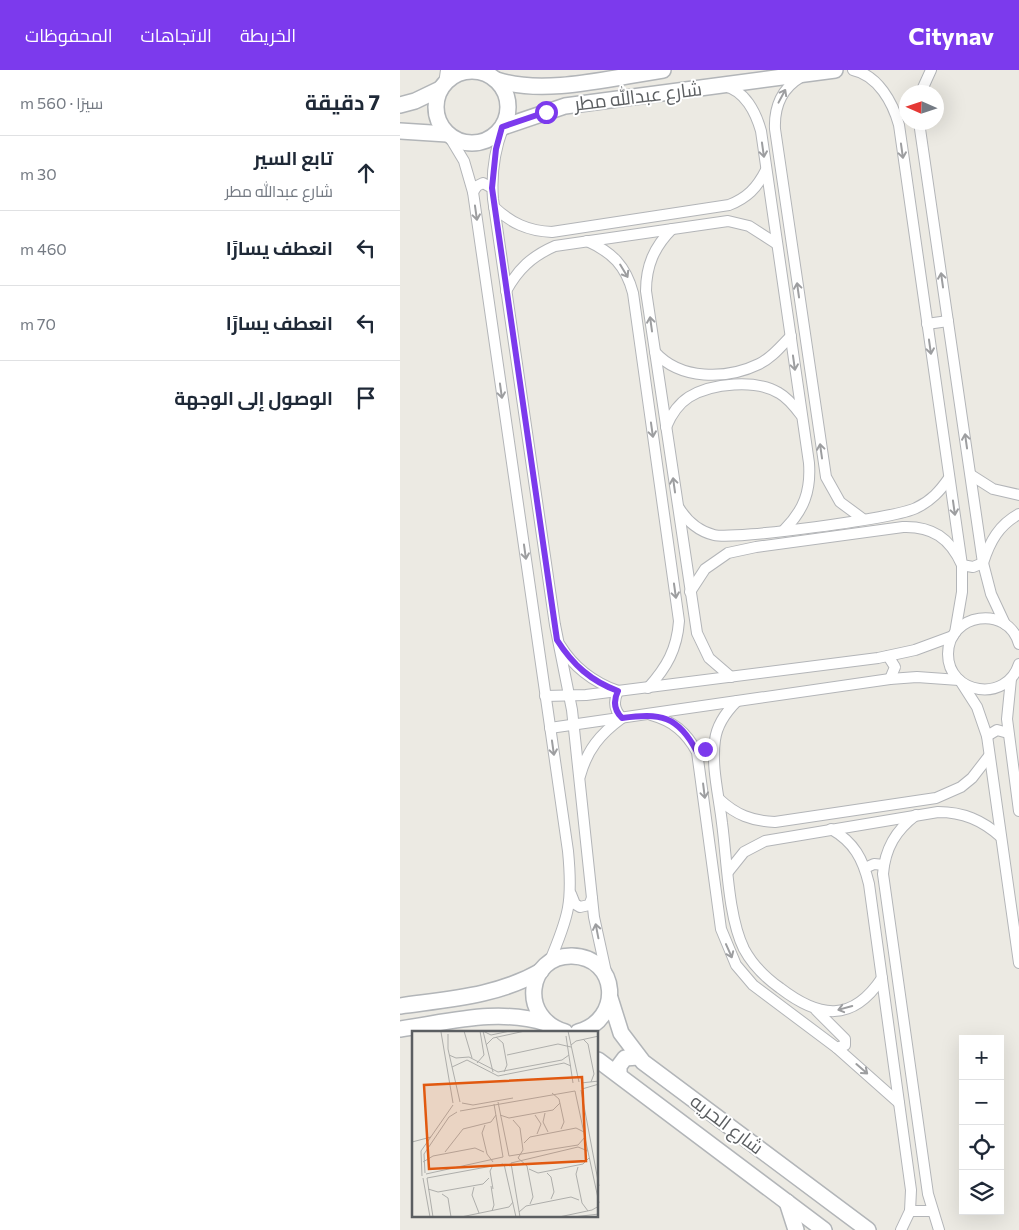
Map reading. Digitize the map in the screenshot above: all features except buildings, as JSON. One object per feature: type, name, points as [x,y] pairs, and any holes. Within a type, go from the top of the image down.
[{"type":"street","name":"شارع عبدالله مطر","points":[[492,75],[527,87],[561,85],[663,70]]},
{"type":"street","name":"شارع عبدالله مطر","points":[[502,127],[565,106],[835,70]]},
{"type":"street","points":[[853,70],[871,79],[882,90],[896,115],[962,565],[962,592],[954,634]]},
{"type":"street","points":[[924,85],[931,70]]},
{"type":"street","points":[[400,105],[415,101],[443,81],[461,72],[471,71],[492,75],[507,98],[508,113],[496,149],[492,188],[494,207],[557,640],[569,695],[592,898],[607,978]]},
{"type":"street","points":[[805,74],[793,81],[780,98],[774,118],[775,129],[826,476],[840,502],[863,519]]},
{"type":"street","points":[[443,81],[435,108],[437,118],[464,160],[473,192],[568,851],[571,893],[566,924],[534,986],[534,1004],[557,1029]]},
{"type":"street","points":[[561,85],[556,94],[557,99],[565,106]]},
{"type":"street","points":[[720,86],[730,88],[747,102],[753,110],[761,131],[810,478],[803,507],[784,530]]},
{"type":"street","points":[[400,131],[448,135],[459,142],[471,144],[483,142],[494,136],[502,127]]},
{"type":"street","points":[[761,131],[769,127],[775,129]]},
{"type":"street","points":[[920,130],[983,563],[991,594],[1006,625],[1019,644]]},
{"type":"street","points":[[494,207],[520,226],[552,232],[715,208],[746,196],[760,182],[766,170]]},
{"type":"street","points":[[473,192],[477,186],[483,183],[492,188]]},
{"type":"street","points":[[715,208],[718,214],[717,222]]},
{"type":"street","points":[[506,291],[521,268],[531,259],[554,246],[717,222],[750,226],[777,244]]},
{"type":"street","points":[[672,229],[662,239],[652,257],[646,278],[646,291],[694,619],[699,640],[709,658],[730,677]]},
{"type":"street","points":[[552,232],[551,241],[554,246]]},
{"type":"street","points":[[587,241],[613,256],[622,266],[633,293],[679,621],[674,650],[668,664],[648,688]]},
{"type":"street","points":[[633,293],[638,289],[646,291]]},
{"type":"street","points":[[927,324],[948,321]]},
{"type":"street","points":[[655,352],[674,368],[699,375],[748,369],[771,357],[790,336]]},
{"type":"street","points":[[498,366],[516,362]]},
{"type":"street","points":[[748,369],[752,378],[750,385]]},
{"type":"street","points":[[699,375],[697,386],[702,392]]},
{"type":"street","points":[[666,428],[671,416],[679,405],[702,392],[750,385],[766,387],[780,393],[802,417]]},
{"type":"street","points":[[970,475],[993,489],[1019,495]]},
{"type":"street","points":[[810,478],[818,481],[826,476]]},
{"type":"street","points":[[678,507],[693,525],[704,532],[727,537],[900,514],[929,501],[940,491],[949,478]]},
{"type":"street","points":[[900,514],[904,518],[903,528]]},
{"type":"street","points":[[962,565],[973,567],[983,563],[992,538],[1000,527],[1019,514]]},
{"type":"street","points":[[690,592],[705,568],[728,553],[756,547],[903,528],[918,527],[933,531],[946,539],[956,551],[962,565]]},
{"type":"street","points":[[755,534],[753,541],[756,547]]},
{"type":"street","points":[[1019,628],[1006,625],[997,620],[978,618],[961,626],[949,644],[949,663],[977,707],[986,736],[1019,963]]},
{"type":"street","points":[[679,621],[685,623],[694,619]]},
{"type":"street","points":[[545,696],[648,688],[888,656],[921,648],[954,634]]},
{"type":"street","points":[[557,640],[576,666],[589,677],[618,691]]},
{"type":"street","points":[[888,656],[895,667],[890,679]]},
{"type":"street","points":[[1019,664],[1007,705],[1008,732],[1016,761],[1019,811]]},
{"type":"street","points":[[550,728],[651,715],[890,679],[917,676],[960,681],[978,690],[987,690],[996,689],[1015,676]]},
{"type":"street","points":[[618,691],[615,703],[618,714],[622,718]]},
{"type":"street","points":[[737,701],[719,724],[713,752],[734,912],[745,950],[757,967],[774,984],[816,1010],[831,1022],[845,1038],[844,1047],[837,1048]]},
{"type":"street","points":[[651,715],[663,718],[683,732],[697,752],[701,770],[721,929],[729,954],[752,985],[837,1048],[899,1103]]},
{"type":"street","points":[[578,782],[592,746],[608,728],[622,718]]},
{"type":"street","points":[[986,736],[997,730],[1008,732]]},
{"type":"street","points":[[697,752],[705,749],[713,752]]},
{"type":"street","points":[[719,799],[739,814],[750,819],[775,822],[936,798],[961,787],[972,778],[989,756]]},
{"type":"street","points":[[936,798],[939,802],[938,812]]},
{"type":"street","points":[[728,872],[749,849],[776,838],[938,812],[966,815],[990,827],[1000,837]]},
{"type":"street","points":[[916,815],[894,836],[884,865],[884,884],[931,1211],[939,1230]]},
{"type":"street","points":[[775,822],[773,832],[776,838]]},
{"type":"street","points":[[831,829],[853,845],[865,868],[912,1190],[910,1212],[901,1230]]},
{"type":"street","points":[[865,868],[874,864],[884,865]]},
{"type":"street","points":[[571,893],[575,904],[580,907],[589,905],[592,898]]},
{"type":"street","points":[[400,1006],[466,997],[505,988],[570,956],[582,957],[592,961],[607,978]]},
{"type":"street","name":"شارع الحريه","points":[[607,978],[610,998],[621,1033],[638,1057],[868,1230]]},
{"type":"street","points":[[816,1010],[842,1010],[854,1006],[865,999],[882,978]]},
{"type":"street","points":[[466,997],[473,1007],[467,1019]]},
{"type":"street","points":[[581,1031],[591,1028],[602,1018],[610,998]]},
{"type":"street","points":[[400,1030],[497,1015],[529,1018],[557,1029]]},
{"type":"street","points":[[619,1075],[619,1066],[625,1058],[638,1057]]},
{"type":"street","name":"شارع الحريه","points":[[599,1061],[824,1230]]},
{"type":"street","points":[[787,1202],[796,1230]]},
{"type":"street","points":[[910,1212],[931,1211]]},
{"type":"route","points":[[546,112],[502,127],[493,167],[492,188],[557,640],[576,666],[589,677],[602,685],[618,691],[615,703],[618,714],[622,718],[651,715],[663,718],[683,732],[697,752],[705,749]]}]
